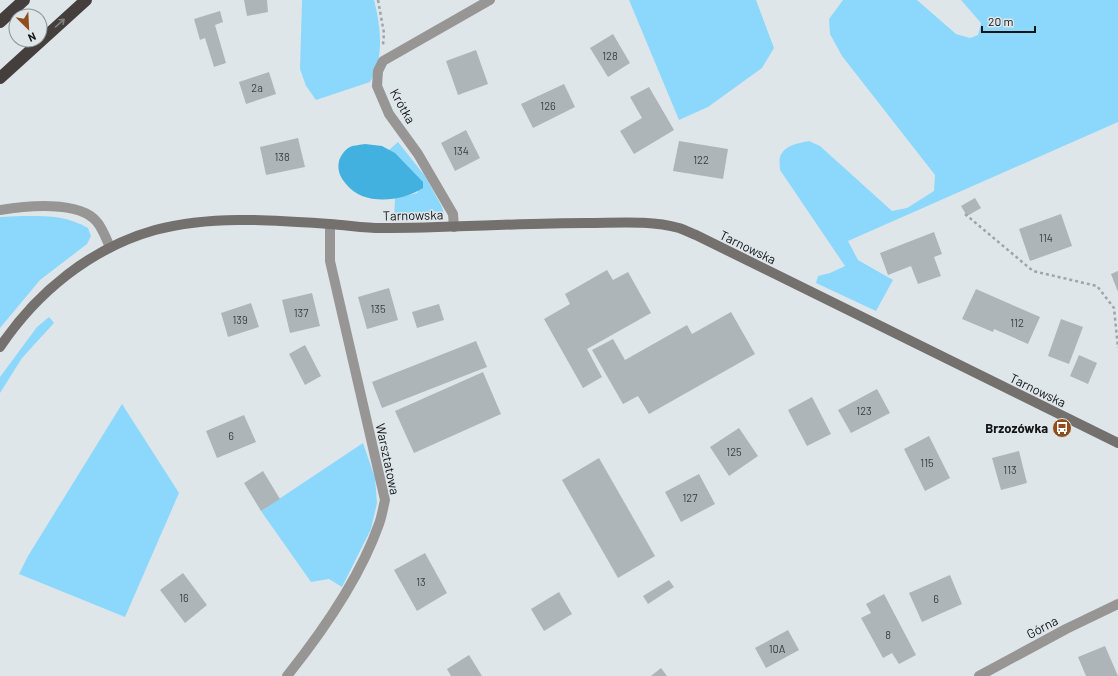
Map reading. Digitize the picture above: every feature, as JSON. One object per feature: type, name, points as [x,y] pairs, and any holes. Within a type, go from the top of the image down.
[{"type":"highway","points":[[0,22],[24,0]]},
{"type":"highway","points":[[0,78],[86,0]]},
{"type":"street","points":[[383,61],[490,0]]},
{"type":"street","name":"Krótka","points":[[383,61],[378,71],[377,86],[389,114],[418,154],[453,214],[454,227]]},
{"type":"street","points":[[0,210],[27,206],[65,208],[87,213],[98,222],[110,247]]},
{"type":"street","name":"Tarnowska","points":[[0,347],[24,315],[43,295],[87,260],[110,247],[155,230],[204,222],[259,220],[377,228],[454,227],[536,223],[630,223],[665,225],[680,228],[1118,443]]},
{"type":"street","name":"Warsztatowa","points":[[287,676],[306,653],[354,581],[380,523],[385,500],[330,261],[330,224]]},
{"type":"street","name":"Górna","points":[[979,676],[1066,629],[1118,604]]},
{"type":"path","points":[[378,0],[384,33],[383,61]]},
{"type":"path","points":[[964,214],[1033,271],[1096,286],[1114,308],[1118,348]]},
{"type":"shaded area","points":[[302,0],[374,0],[379,24],[380,50],[377,65],[370,82],[316,100],[306,86],[300,69]]},
{"type":"shaded area","points":[[629,0],[756,0],[774,48],[762,68],[708,107],[679,120]]},
{"type":"shaded area","points":[[843,0],[917,0],[956,34],[970,38],[978,35],[981,23],[961,0],[1118,0],[1118,122],[848,241],[858,260],[893,280],[876,311],[816,283],[818,276],[830,273],[845,266],[780,170],[780,157],[788,147],[809,141],[820,146],[892,211],[907,208],[934,191],[935,175],[842,56],[830,34],[829,19]]},
{"type":"shaded area","points":[[398,142],[425,176],[442,207],[444,214],[442,219],[394,219],[395,198],[417,193],[423,183],[389,150]]},
{"type":"shaded area","points":[[365,144],[382,146],[395,153],[423,182],[423,188],[404,196],[383,200],[362,196],[353,191],[341,176],[338,167],[340,157],[348,148]]},
{"type":"shaded area","points":[[21,216],[63,218],[88,228],[91,236],[87,244],[40,280],[0,328],[0,217]]},
{"type":"shaded area","points":[[49,317],[54,323],[22,358],[0,393],[0,377],[37,327]]},
{"type":"shaded area","points":[[122,404],[179,493],[125,617],[19,574],[28,556]]},
{"type":"shaded area","points":[[363,443],[375,478],[377,503],[371,529],[342,587],[329,579],[311,582],[261,511]]},
{"type":"building","points":[[244,0],[267,0],[268,12],[247,16]]},
{"type":"building","points":[[220,11],[223,22],[215,25],[226,63],[214,67],[205,38],[200,40],[194,19]]},
{"type":"building","points":[[613,34],[630,63],[608,77],[590,48]]},
{"type":"building","points":[[476,50],[488,84],[458,95],[446,61]]},
{"type":"building","points":[[269,72],[276,94],[246,104],[239,82]]},
{"type":"building","points":[[564,84],[575,107],[533,128],[521,104]]},
{"type":"building","points":[[649,87],[674,130],[634,154],[620,131],[642,118],[630,97]]},
{"type":"building","points":[[466,130],[480,158],[455,171],[441,143]]},
{"type":"building","points":[[298,138],[305,167],[266,175],[260,147]]},
{"type":"building","points":[[679,141],[728,149],[723,179],[673,171]]},
{"type":"building","points":[[975,198],[981,208],[967,216],[961,206]]},
{"type":"building","points":[[1061,214],[1072,246],[1030,261],[1019,229]]},
{"type":"building","points":[[934,232],[942,254],[934,257],[941,276],[918,284],[911,266],[888,275],[880,253]]},
{"type":"building","points":[[607,270],[613,280],[628,272],[651,313],[587,349],[602,377],[583,388],[544,319],[570,304],[565,294]]},
{"type":"building","points":[[1118,271],[1118,292],[1111,274]]},
{"type":"building","points":[[389,288],[398,320],[367,329],[358,297]]},
{"type":"building","points":[[976,289],[1040,317],[1028,344],[994,329],[993,332],[962,319]]},
{"type":"building","points":[[312,293],[320,326],[290,333],[282,300]]},
{"type":"building","points":[[251,303],[259,327],[228,337],[221,313]]},
{"type":"building","points":[[439,304],[444,320],[417,328],[412,312]]},
{"type":"building","points":[[731,312],[755,354],[649,414],[638,396],[623,404],[592,350],[613,339],[625,360],[687,325],[692,334]]},
{"type":"building","points":[[1061,319],[1083,327],[1069,364],[1048,356]]},
{"type":"building","points":[[476,341],[487,367],[382,408],[372,382]]},
{"type":"building","points":[[305,345],[321,376],[305,385],[289,354]]},
{"type":"building","points":[[1079,355],[1097,363],[1088,384],[1070,376]]},
{"type":"building","points":[[483,372],[501,414],[414,453],[395,411]]},
{"type":"building","points":[[877,389],[890,413],[851,433],[838,410]]},
{"type":"building","points":[[812,397],[831,434],[807,446],[788,410]]},
{"type":"building","points":[[244,415],[256,442],[217,458],[206,431]]},
{"type":"building","points":[[739,428],[758,456],[729,476],[710,447]]},
{"type":"building","points":[[929,436],[950,478],[925,491],[904,449]]},
{"type":"building","points":[[1019,451],[1027,483],[1001,490],[992,458]]},
{"type":"building","points":[[599,458],[655,556],[618,578],[562,480]]},
{"type":"building","points":[[263,471],[280,499],[261,511],[244,483]]},
{"type":"building","points":[[699,474],[715,504],[681,522],[665,492]]},
{"type":"building","points":[[425,553],[447,593],[417,611],[394,570]]},
{"type":"building","points":[[183,573],[207,605],[185,623],[160,590]]},
{"type":"building","points":[[950,575],[962,604],[922,622],[909,593]]},
{"type":"building","points":[[669,580],[674,587],[648,604],[643,596]]},
{"type":"building","points":[[559,592],[572,614],[544,631],[531,609]]},
{"type":"building","points":[[884,594],[916,655],[899,664],[892,653],[883,658],[861,618],[871,613],[866,604]]},
{"type":"building","points":[[788,630],[799,650],[766,668],[755,648]]},
{"type":"building","points":[[1105,646],[1118,676],[1086,676],[1078,657]]},
{"type":"building","points":[[469,655],[482,676],[451,676],[447,669]]},
{"type":"building","points":[[661,668],[667,676],[651,676]]},
{"type":"place","name":"Brzozówka","points":[[1062,428]]}]
